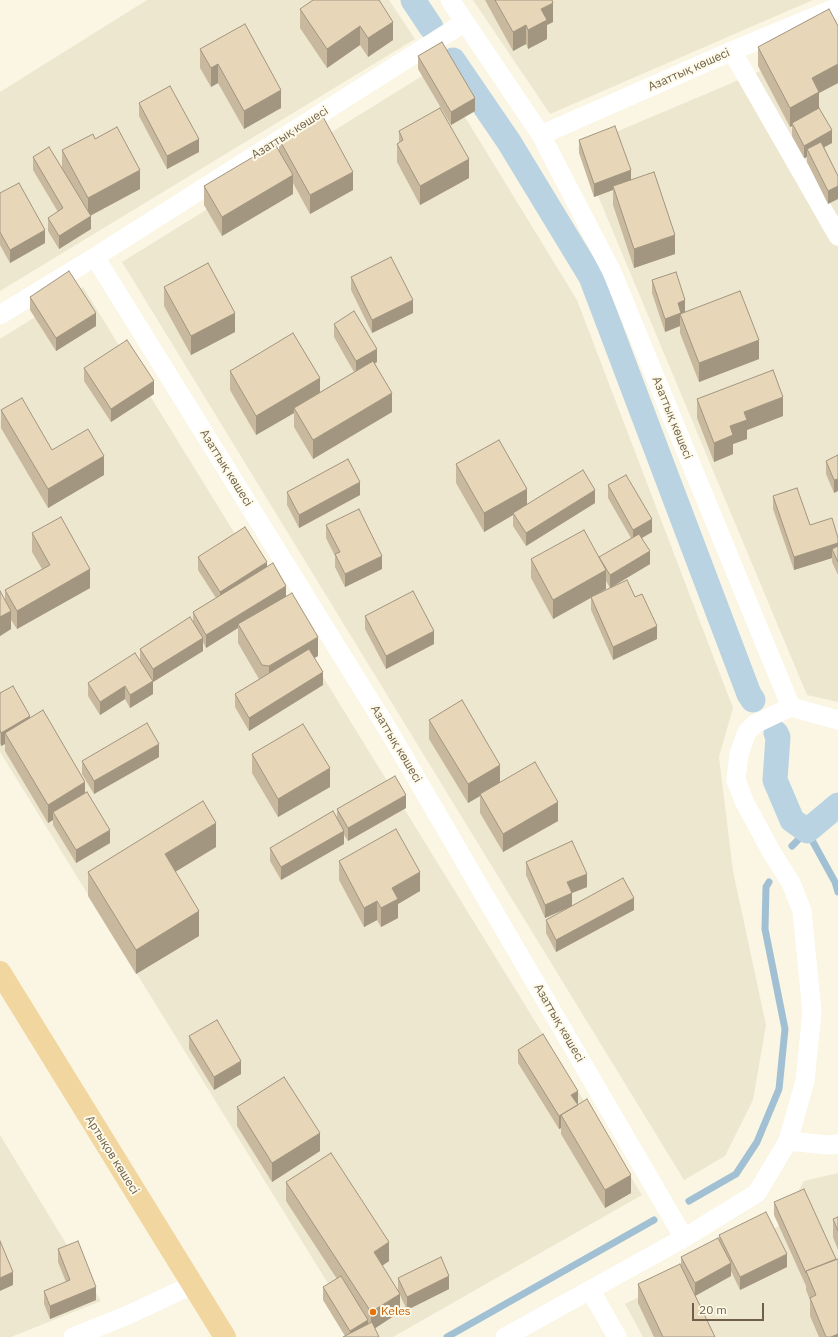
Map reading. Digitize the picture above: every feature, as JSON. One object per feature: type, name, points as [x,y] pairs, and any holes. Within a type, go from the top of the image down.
[{"type":"highway","name":"Артықов көшесі","points":[[0,972],[225,1337]]},
{"type":"street","name":"Азаттық көшесі","points":[[450,0],[541,135],[612,272],[791,707]]},
{"type":"street","name":"Азаттық көшесі","points":[[541,135],[732,51],[838,7]]},
{"type":"street","name":"Азаттық көшесі","points":[[0,315],[95,257],[465,22]]},
{"type":"street","points":[[732,51],[838,236]]},
{"type":"street","name":"Азаттық көшесі","points":[[95,257],[390,733],[684,1238]]},
{"type":"street","points":[[505,1337],[591,1291],[684,1238],[758,1193],[788,1141],[805,1081],[812,1012],[802,911],[791,883],[772,853],[744,801],[736,780],[739,754],[747,732],[755,724],[791,707],[838,720]]},
{"type":"street","points":[[788,1141],[828,1145],[838,1144]]},
{"type":"street","points":[[73,1337],[192,1285]]},
{"type":"street","points":[[591,1291],[617,1337]]},
{"type":"shaded area","points":[[147,0],[389,0],[415,39],[0,291],[0,92]]},
{"type":"shaded area","points":[[473,0],[813,0],[550,114]]},
{"type":"shaded area","points":[[838,38],[838,702],[807,695],[578,148]]},
{"type":"shaded area","points":[[435,68],[577,300],[733,708],[719,757],[733,871],[766,1025],[753,1100],[725,1156],[684,1180],[122,262]]},
{"type":"shaded area","points":[[83,287],[642,1195],[393,1337],[361,1337],[0,752],[0,339]]},
{"type":"shaded area","points":[[0,1135],[101,1301],[11,1337],[0,1337]]},
{"type":"shaded area","points":[[838,1173],[838,1337],[643,1337],[625,1304],[779,1226],[804,1181]]},
{"type":"building","points":[[313,0],[379,0],[393,22],[368,38],[360,26],[327,49],[300,9]]},
{"type":"building","points":[[495,0],[552,0],[553,3],[541,9],[547,20],[528,30],[526,25],[513,32]]},
{"type":"building","points":[[829,9],[838,26],[838,64],[812,78],[819,92],[790,108],[758,47]]},
{"type":"building","points":[[245,24],[281,90],[244,111],[218,64],[211,68],[200,49]]},
{"type":"building","points":[[442,42],[475,98],[451,112],[418,56]]},
{"type":"building","points":[[170,86],[199,139],[167,156],[139,103]]},
{"type":"building","points":[[440,108],[469,159],[420,186],[397,144],[403,140],[399,131]]},
{"type":"building","points":[[819,108],[832,130],[804,146],[792,123]]},
{"type":"building","points":[[322,115],[353,172],[310,195],[279,139]]},
{"type":"building","points":[[615,126],[631,170],[594,184],[579,140]]},
{"type":"building","points":[[117,127],[140,170],[88,198],[62,150],[93,134],[95,139]]},
{"type":"building","points":[[821,142],[838,176],[838,186],[828,191],[807,149]]},
{"type":"building","points":[[275,144],[293,175],[222,217],[204,186]]},
{"type":"building","points":[[49,147],[91,216],[59,236],[48,218],[63,208],[33,157]]},
{"type":"building","points":[[654,172],[675,235],[634,249],[613,186]]},
{"type":"building","points":[[19,183],[45,230],[10,250],[0,232],[0,193]]},
{"type":"building","points":[[391,257],[413,300],[372,320],[351,277]]},
{"type":"building","points":[[208,263],[235,313],[191,336],[164,287]]},
{"type":"building","points":[[69,271],[96,313],[56,338],[30,297]]},
{"type":"building","points":[[676,272],[685,300],[678,303],[681,313],[665,319],[652,280]]},
{"type":"building","points":[[740,291],[759,340],[699,363],[680,314]]},
{"type":"building","points":[[354,311],[377,349],[356,361],[334,324]]},
{"type":"building","points":[[293,333],[320,378],[256,416],[230,371]]},
{"type":"building","points":[[127,340],[154,381],[111,409],[84,368]]},
{"type":"building","points":[[373,361],[392,393],[313,440],[294,408]]},
{"type":"building","points":[[773,370],[783,397],[744,412],[747,420],[730,426],[733,435],[714,443],[697,399]]},
{"type":"building","points":[[22,398],[52,450],[88,429],[104,456],[48,489],[1,410]]},
{"type":"building","points":[[499,440],[527,489],[484,513],[456,464]]},
{"type":"building","points":[[838,455],[838,479],[834,480],[826,461]]},
{"type":"building","points":[[348,459],[360,482],[299,515],[287,492]]},
{"type":"building","points":[[583,470],[595,490],[526,533],[513,513]]},
{"type":"building","points":[[626,475],[652,519],[633,530],[608,485]]},
{"type":"building","points":[[797,488],[810,525],[832,518],[838,543],[794,557],[773,496]]},
{"type":"building","points":[[359,509],[382,556],[345,574],[335,554],[340,552],[326,525]]},
{"type":"building","points":[[61,517],[90,569],[17,611],[5,590],[50,565],[32,533]]},
{"type":"building","points":[[245,527],[267,562],[220,592],[198,557]]},
{"type":"building","points":[[584,530],[606,570],[553,600],[531,559]]},
{"type":"building","points":[[639,534],[650,551],[610,575],[599,557]]},
{"type":"building","points":[[838,546],[838,562],[832,549]]},
{"type":"building","points":[[273,563],[286,586],[206,635],[193,612]]},
{"type":"building","points":[[627,580],[635,597],[642,594],[657,626],[613,647],[591,597]]},
{"type":"building","points":[[0,591],[11,611],[0,617]]},
{"type":"building","points":[[413,591],[434,631],[386,656],[365,616]]},
{"type":"building","points":[[292,593],[318,637],[269,666],[262,665],[238,624]]},
{"type":"building","points":[[190,617],[203,638],[153,669],[140,649]]},
{"type":"building","points":[[309,649],[323,672],[249,718],[235,694]]},
{"type":"building","points":[[135,653],[153,681],[130,695],[125,686],[100,702],[88,683]]},
{"type":"building","points":[[13,686],[30,716],[1,733],[0,693]]},
{"type":"building","points":[[462,700],[500,765],[468,784],[429,720]]},
{"type":"building","points":[[43,710],[85,782],[48,805],[5,733]]},
{"type":"building","points":[[147,723],[159,744],[94,781],[82,761]]},
{"type":"building","points":[[303,724],[330,768],[278,799],[252,754]]},
{"type":"building","points":[[535,762],[558,802],[503,834],[480,794]]},
{"type":"building","points":[[395,776],[406,795],[348,828],[337,809]]},
{"type":"building","points":[[87,792],[110,830],[76,850],[53,812]]},
{"type":"building","points":[[203,801],[216,823],[165,854],[199,911],[136,950],[88,872]]},
{"type":"building","points":[[333,811],[344,831],[281,867],[270,848]]},
{"type":"building","points":[[396,829],[420,872],[392,888],[398,899],[381,908],[377,901],[364,908],[339,861]]},
{"type":"building","points":[[572,841],[587,874],[567,882],[572,893],[545,905],[526,862]]},
{"type":"building","points":[[623,878],[634,898],[556,940],[546,920]]},
{"type":"building","points":[[217,1020],[241,1061],[214,1077],[189,1036]]},
{"type":"building","points":[[543,1034],[578,1091],[571,1095],[578,1105],[559,1116],[518,1050]]},
{"type":"building","points":[[284,1077],[320,1133],[272,1163],[237,1107]]},
{"type":"building","points":[[587,1099],[631,1175],[605,1190],[561,1115]]},
{"type":"building","points":[[331,1153],[389,1242],[374,1252],[400,1294],[371,1312],[286,1182]]},
{"type":"building","points":[[804,1189],[836,1259],[806,1271],[806,1273],[774,1202]]},
{"type":"building","points":[[766,1212],[787,1254],[740,1277],[719,1235]]},
{"type":"building","points":[[838,1217],[838,1231],[833,1219]]},
{"type":"building","points":[[718,1238],[731,1263],[695,1283],[681,1257]]},
{"type":"building","points":[[0,1241],[13,1272],[0,1278]]},
{"type":"building","points":[[78,1241],[96,1287],[50,1306],[44,1291],[70,1280],[58,1249]]},
{"type":"building","points":[[441,1257],[449,1276],[407,1297],[398,1278]]},
{"type":"building","points":[[838,1259],[838,1334],[831,1337],[826,1337],[810,1298],[816,1295],[806,1271]]},
{"type":"building","points":[[680,1264],[715,1337],[663,1337],[638,1284]]},
{"type":"building","points":[[341,1276],[368,1320],[350,1331],[323,1287]]},
{"type":"building","points":[[372,1322],[379,1337],[343,1337]]},
{"type":"waterway","points":[[413,0],[431,27]]},
{"type":"waterway","points":[[453,60],[509,142],[591,277],[749,694],[753,700]]},
{"type":"waterway","points":[[776,733],[778,737],[775,780],[792,820],[807,831],[838,805]]},
{"type":"waterway","points":[[792,846],[807,831],[835,882],[838,892]]},
{"type":"waterway","points":[[689,1201],[736,1174],[757,1142],[779,1089],[785,1029],[765,929],[766,887],[769,882]]},
{"type":"waterway","points":[[447,1337],[654,1220]]},
{"type":"place","name":"Keles","points":[[373,1312]]}]
